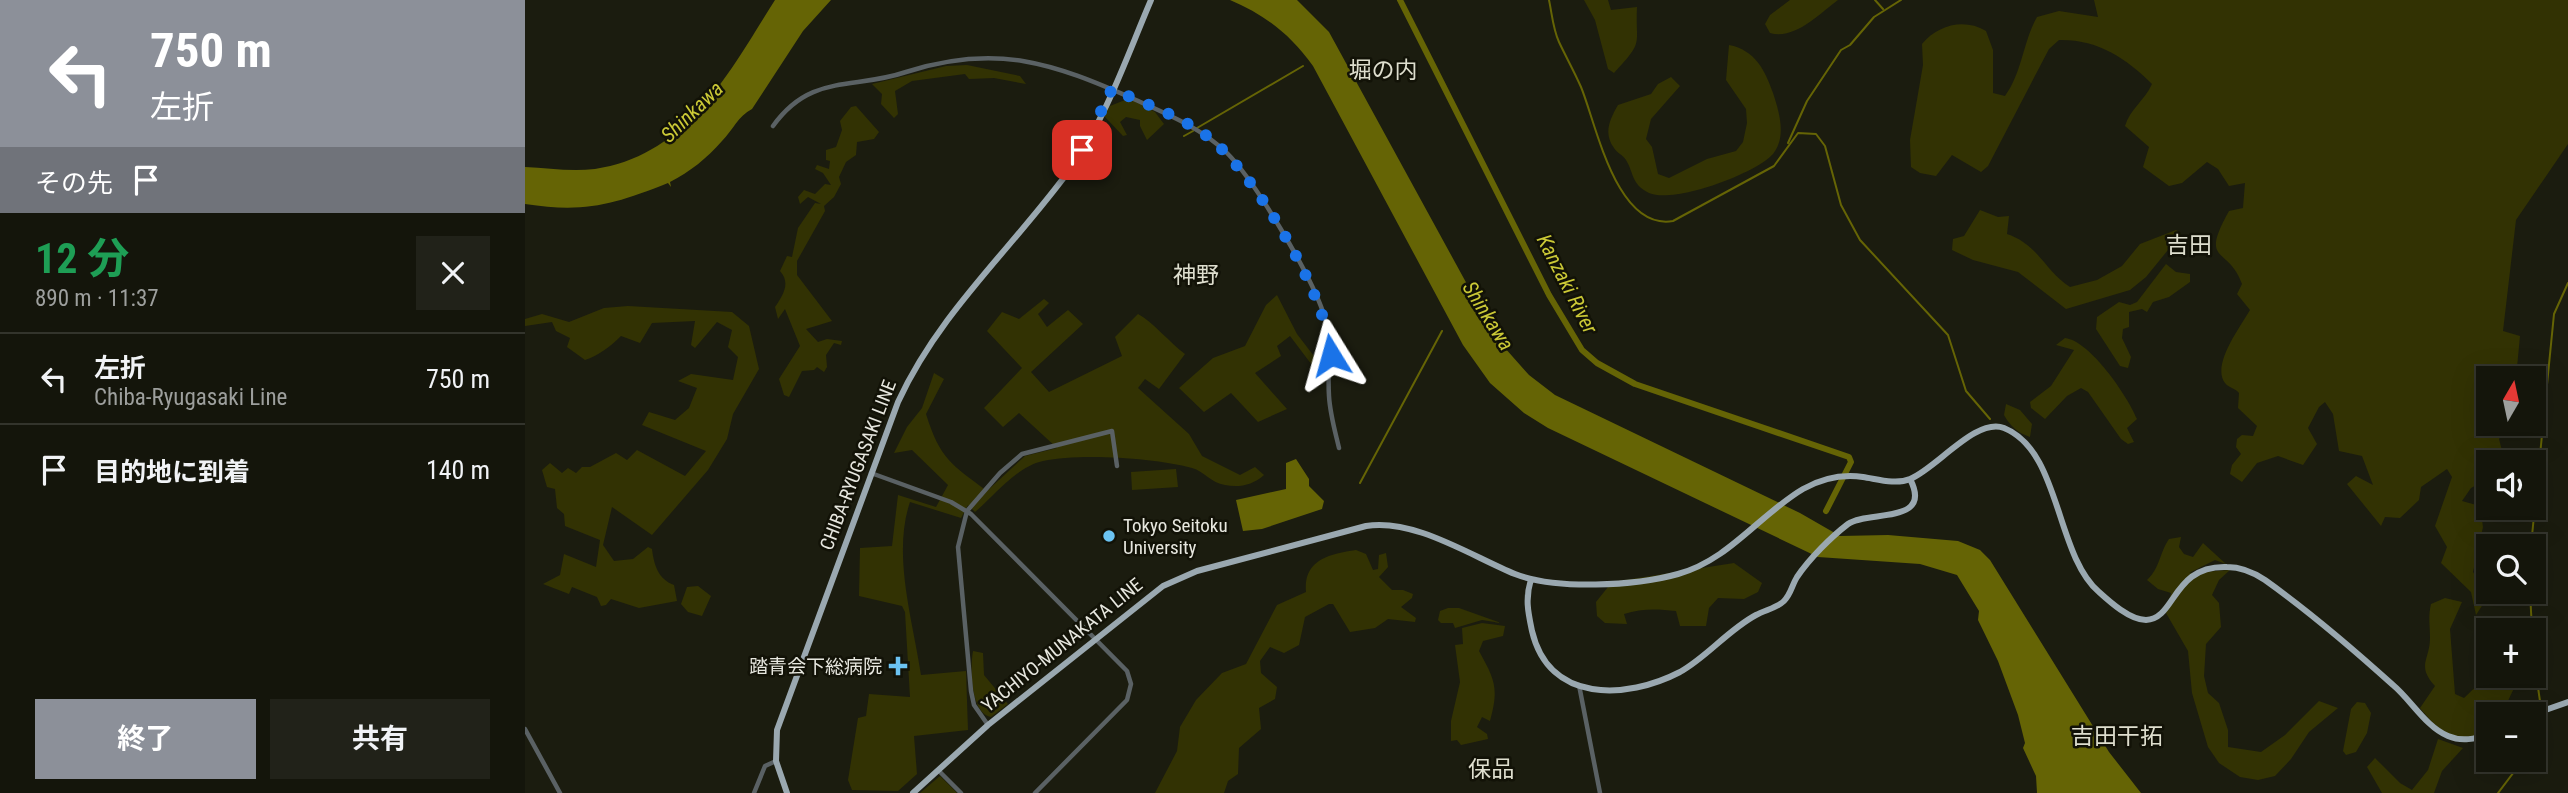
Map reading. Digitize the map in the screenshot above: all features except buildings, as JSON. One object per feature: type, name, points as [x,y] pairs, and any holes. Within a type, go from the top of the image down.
[{"type":"main road","name":"CHIBA-RYUGASAKI LINE","points":[[787,793],[776,761],[777,730],[890,419],[923,354],[955,306],[1072,165],[1112,89],[1150,0]]},
{"type":"main road","points":[[1531,579],[1527,607],[1540,657],[1552,671],[1579,684],[1622,692],[1679,672],[1736,627],[1785,600],[1795,579],[1842,530],[1864,516],[1897,516],[1907,510],[1914,495],[1910,480],[1981,429],[1996,426],[2006,429],[2027,446],[2040,465],[2089,582],[2133,617],[2148,620],[2160,614],[2183,583],[2198,571],[2214,566],[2245,569],[2263,579],[2339,639],[2393,685],[2442,733],[2464,740],[2476,737]]},
{"type":"main road","name":"YACHIYO-MUNAKATA LINE","points":[[913,793],[988,725],[1096,637],[1154,592],[1188,574],[1374,525],[1409,528],[1531,579],[1573,584],[1666,577],[1703,565],[1786,501],[1814,484],[1849,476],[1910,480]]},
{"type":"main road","points":[[2546,710],[2568,702]]},
{"type":"street","points":[[773,126],[799,98],[825,86],[882,79],[969,59],[1034,61],[1112,89],[1205,135],[1242,169],[1255,188],[1324,313],[1330,341],[1330,408],[1339,448]]},
{"type":"street","points":[[988,725],[975,708],[971,691],[958,547],[967,511],[993,480],[1022,454],[1112,431],[1117,466]]},
{"type":"street","points":[[871,473],[951,502],[967,511],[1096,637],[1127,671],[1131,684],[1127,700],[1035,793]]},
{"type":"street","points":[[1579,684],[1600,793]]},
{"type":"street","points":[[525,729],[560,793]]},
{"type":"street","points":[[754,793],[765,766],[776,761]]},
{"type":"street","points":[[938,770],[961,793]]},
{"type":"shaded area","points":[[775,0],[831,0],[803,31],[752,109],[743,115],[704,159],[670,182],[671,187],[668,183],[614,202],[582,207],[525,204],[525,167],[595,169],[627,161],[656,147],[681,129],[723,81]]},
{"type":"shaded area","points":[[1230,0],[1297,0],[1329,32],[1497,339],[1529,375],[1555,395],[1800,513],[1840,536],[1888,535],[1958,541],[1980,550],[1990,560],[2109,752],[2141,793],[2037,793],[2036,776],[2023,748],[2025,743],[2018,715],[1998,661],[1978,620],[1979,611],[1957,575],[1920,564],[1818,557],[1548,428],[1524,413],[1490,383],[1463,345],[1313,66],[1276,27],[1255,12]]},
{"type":"shaded area","points":[[1584,0],[1608,0],[1611,10],[1637,7],[1637,36],[1634,48],[1614,73],[1608,69],[1595,20]]},
{"type":"shaded area","points":[[1790,0],[1838,0],[1789,33],[1770,33],[1765,24],[1770,15]]},
{"type":"shaded area","points":[[2094,0],[2568,0],[2568,144],[2516,220],[2503,331],[2520,336],[2517,366],[2476,366],[2476,436],[2501,436],[2502,450],[2476,450],[2476,485],[2462,501],[2476,505],[2476,520],[2482,520],[2483,527],[2481,534],[2476,534],[2473,572],[2476,576],[2476,604],[2483,604],[2476,615],[2471,592],[2441,563],[2447,547],[2435,526],[2452,477],[2447,469],[2421,487],[2419,500],[2400,518],[2385,517],[2381,526],[2347,484],[2356,476],[2373,485],[2362,456],[2339,451],[2333,414],[2325,402],[2319,407],[2308,428],[2317,444],[2303,465],[2278,456],[2257,463],[2242,482],[2230,474],[2232,465],[2241,454],[2236,447],[2237,439],[2242,435],[2253,436],[2257,426],[2238,408],[2239,393],[2225,383],[2222,375],[2224,356],[2250,310],[2237,294],[2242,284],[2236,272],[2216,248],[2216,240],[2229,211],[2243,208],[2245,183],[2229,186],[2218,169],[2207,162],[2182,183],[2169,186],[2143,167],[2149,147],[2125,126],[2152,84],[2132,66],[2098,47],[2059,40],[2049,49],[1988,166],[1981,172],[1952,155],[1936,176],[1920,173],[1911,167],[1910,140],[1923,65],[1922,44],[1928,37],[1943,28],[1960,24],[1986,31],[1993,50],[1993,93],[2005,96],[2011,87],[2037,17],[2059,11],[2098,17]]},
{"type":"shaded area","points":[[1729,45],[1746,51],[1758,62],[1773,93],[1781,132],[1773,154],[1750,170],[1694,191],[1661,195],[1643,190],[1609,137],[1610,121],[1615,110],[1618,105],[1651,94],[1658,84],[1671,77],[1680,86],[1651,119],[1646,139],[1652,147],[1658,174],[1669,178],[1707,159],[1736,151],[1743,142],[1747,123],[1746,109],[1726,80]]},
{"type":"shaded area","points":[[967,65],[1020,76],[1026,84],[994,78],[969,79],[965,74],[912,81],[895,91],[898,114],[894,118],[881,104],[882,94],[872,84],[946,66]]},
{"type":"shaded area","points":[[1130,98],[1155,112],[1164,124],[1147,140],[1140,120],[1126,117],[1120,122],[1127,135],[1123,136],[1104,116],[1110,106]]},
{"type":"shaded area","points":[[856,106],[879,132],[874,139],[857,142],[856,155],[846,162],[839,177],[841,184],[834,197],[824,206],[825,211],[797,261],[797,275],[832,321],[806,329],[818,342],[827,339],[842,341],[841,345],[834,343],[826,355],[827,367],[824,372],[817,367],[814,370],[802,371],[789,397],[784,395],[779,379],[800,346],[785,309],[778,319],[775,307],[783,294],[785,284],[780,271],[787,256],[792,257],[798,228],[815,203],[821,204],[808,197],[800,204],[798,197],[804,190],[815,194],[825,184],[831,185],[823,173],[815,169],[817,165],[829,169],[830,161],[826,160],[826,150],[836,147],[842,130],[840,121],[851,107]]},
{"type":"shaded area","points":[[1980,210],[1998,217],[2009,216],[2007,234],[2027,245],[2070,287],[2097,280],[2122,266],[2140,244],[2176,230],[2181,234],[2146,277],[2130,290],[2066,309],[2018,272],[1973,260],[1952,250],[1953,239],[1964,236]]},
{"type":"shaded area","points":[[2166,264],[2176,272],[2190,274],[2190,282],[2169,297],[2153,302],[2147,312],[2142,309],[2129,312],[2129,327],[2123,329],[2122,338],[2131,357],[2128,368],[2120,366],[2096,329],[2097,317],[2119,302],[2130,305],[2137,302]]},
{"type":"shaded area","points":[[1277,295],[1297,334],[1327,373],[1324,381],[1290,336],[1277,346],[1281,356],[1255,373],[1287,409],[1258,422],[1231,393],[1204,412],[1179,388],[1213,358],[1245,346],[1266,305]]},
{"type":"shaded area","points":[[1044,299],[1049,303],[1038,314],[1047,327],[1068,310],[1083,324],[1031,372],[1049,392],[1122,356],[1115,337],[1138,314],[1185,354],[1159,389],[1145,379],[1138,388],[1189,434],[1202,456],[1240,475],[1255,467],[1264,475],[1251,483],[1230,486],[1220,484],[1192,468],[1117,458],[1077,457],[1033,464],[1006,482],[975,512],[968,505],[961,518],[910,502],[905,522],[903,566],[921,675],[966,671],[968,730],[914,736],[917,774],[898,791],[852,790],[848,780],[858,718],[866,716],[869,694],[910,697],[905,612],[902,606],[859,596],[860,548],[892,546],[898,495],[936,507],[948,485],[912,450],[894,453],[907,427],[922,408],[934,373],[944,379],[926,414],[936,441],[956,467],[987,491],[1025,456],[1057,448],[1019,413],[1003,427],[984,408],[1022,368],[987,331],[1002,312],[1019,319]]},
{"type":"shaded area","points":[[628,306],[732,312],[749,326],[759,369],[733,414],[727,439],[708,470],[652,535],[612,507],[603,545],[614,561],[633,559],[648,547],[652,549],[661,575],[674,585],[677,601],[639,608],[611,599],[601,606],[597,597],[572,587],[569,594],[543,584],[560,575],[564,554],[596,567],[600,540],[565,526],[564,514],[557,508],[555,489],[547,487],[542,470],[550,463],[562,473],[568,468],[576,473],[582,467],[590,467],[616,453],[627,460],[637,450],[685,476],[706,451],[642,425],[649,412],[675,420],[689,408],[697,388],[678,381],[691,374],[733,380],[738,357],[728,347],[732,330],[717,322],[695,348],[691,345],[695,321],[652,323],[640,343],[621,336],[595,356],[585,360],[567,347],[570,338],[556,331],[552,322],[525,326],[525,319],[542,314],[569,322],[604,308]]},
{"type":"shaded area","points":[[2065,338],[2075,341],[2096,359],[2125,397],[2137,419],[2127,428],[2134,442],[2128,444],[2121,439],[2088,392],[2081,388],[2067,396],[2045,419],[2031,408],[2030,402],[2051,386],[2074,350],[2056,345]]},
{"type":"shaded area","points":[[2006,404],[2020,410],[2032,424],[2030,437],[2009,423],[2004,415]]},
{"type":"shaded area","points":[[1296,459],[1309,479],[1309,486],[1324,501],[1322,509],[1262,529],[1243,531],[1236,500],[1286,489],[1286,463]]},
{"type":"shaded area","points":[[1176,469],[1178,487],[1132,490],[1131,472]]},
{"type":"shaded area","points":[[2181,537],[2179,547],[2184,554],[2193,557],[2203,543],[2226,564],[2215,560],[2189,573],[2230,570],[2219,580],[2212,595],[2219,603],[2221,627],[2206,644],[2204,676],[2208,693],[2219,703],[2228,730],[2228,747],[2261,752],[2285,735],[2319,701],[2338,708],[2309,732],[2291,759],[2275,776],[2258,780],[2240,777],[2219,763],[2208,747],[2192,693],[2188,651],[2166,613],[2171,593],[2158,589],[2147,580],[2155,571],[2169,539]]},
{"type":"shaded area","points":[[1356,550],[1366,554],[1373,570],[1378,569],[1379,555],[1386,553],[1388,567],[1379,577],[1392,590],[1413,594],[1401,607],[1416,618],[1415,622],[1388,619],[1375,628],[1350,632],[1333,604],[1305,617],[1299,645],[1284,653],[1270,647],[1260,661],[1261,673],[1277,687],[1275,699],[1259,708],[1261,729],[1239,748],[1238,774],[1228,781],[1224,793],[1155,793],[1177,751],[1180,727],[1196,700],[1222,673],[1246,664],[1277,605],[1306,592],[1306,581],[1313,566],[1336,554]]},
{"type":"shaded area","points":[[1734,563],[1762,583],[1758,592],[1744,599],[1718,598],[1709,608],[1706,626],[1680,626],[1676,611],[1669,610],[1644,610],[1624,614],[1627,624],[1605,623],[1597,616],[1596,602],[1612,582]]},
{"type":"shaded area","points":[[698,586],[711,596],[702,616],[688,612],[681,604],[687,587]]},
{"type":"shaded area","points":[[2445,598],[2462,602],[2450,629],[2455,694],[2464,698],[2476,686],[2514,688],[2508,702],[2476,702],[2476,735],[2458,737],[2450,734],[2435,724],[2420,708],[2435,686],[2425,667],[2430,638],[2431,604]]},
{"type":"shaded area","points":[[1459,608],[1501,623],[1482,620],[1455,628],[1453,623],[1441,623],[1438,620],[1440,611]]},
{"type":"shaded area","points":[[1482,623],[1505,626],[1503,636],[1483,641],[1479,651],[1492,677],[1495,692],[1490,721],[1482,717],[1477,727],[1487,734],[1488,739],[1461,745],[1457,740],[1451,741],[1451,721],[1460,682],[1455,645],[1463,644],[1462,628]]},
{"type":"shaded area","points":[[973,651],[983,653],[984,675],[1008,704],[991,717],[984,714],[975,699],[972,678]]},
{"type":"shaded area","points":[[2357,702],[2365,703],[2371,713],[2367,733],[2356,752],[2346,755],[2343,751],[2351,709]]},
{"type":"shaded area","points":[[2438,739],[2463,748],[2442,771],[2434,793],[2382,793],[2367,767],[2375,758],[2400,783],[2412,790],[2428,770]]},
{"type":"shaded area","points":[[940,776],[957,793],[920,793]]},
{"type":"waterway","name":"Kanzaki River","points":[[1400,0],[1549,295],[1582,350],[1597,363],[1635,384],[1849,457],[1851,462],[1826,511]]},
{"type":"waterway","points":[[1549,0],[1557,37],[1581,87],[1611,171],[1637,209],[1653,220],[1673,221],[1774,166],[1798,133],[1816,134],[1825,146],[1841,205],[1860,240],[1948,335],[1966,391],[1990,419]]},
{"type":"waterway","points":[[1875,0],[1883,9]]},
{"type":"waterway","points":[[1788,143],[1807,101],[1841,50],[1850,45],[1874,17],[1901,0]]},
{"type":"waterway","points":[[1197,128],[1303,66]]},
{"type":"waterway","points":[[1184,136],[1193,131]]},
{"type":"waterway","points":[[2532,534],[2554,314],[2568,283]]},
{"type":"waterway","points":[[1360,483],[1442,331]]},
{"type":"waterway","points":[[2531,604],[2531,618]]},
{"type":"waterway","points":[[2538,688],[2540,702]]},
{"type":"waterway","points":[[2498,793],[2514,772]]},
{"type":"place","name":"Tokyo Seitoku University","points":[[1109,536]]},
{"type":"place","name":"踏青会下総病院","points":[[898,666]]},
{"type":"district","name":"堀の内","points":[[1383,70]]},
{"type":"district","name":"吉田","points":[[2189,245]]},
{"type":"district","name":"神野","points":[[1196,275]]},
{"type":"district","name":"吉田干拓","points":[[2117,736]]},
{"type":"district","name":"保品","points":[[1491,769]]},
{"type":"route","points":[[1082,150],[1112,89],[1179,119],[1217,144],[1242,169],[1255,188],[1311,285],[1328,328],[1331,355]]},
{"type":"water label","name":"Shinkawa","points":[[692,112]]},
{"type":"water label","name":"Shinkawa","points":[[1488,316]]}]
